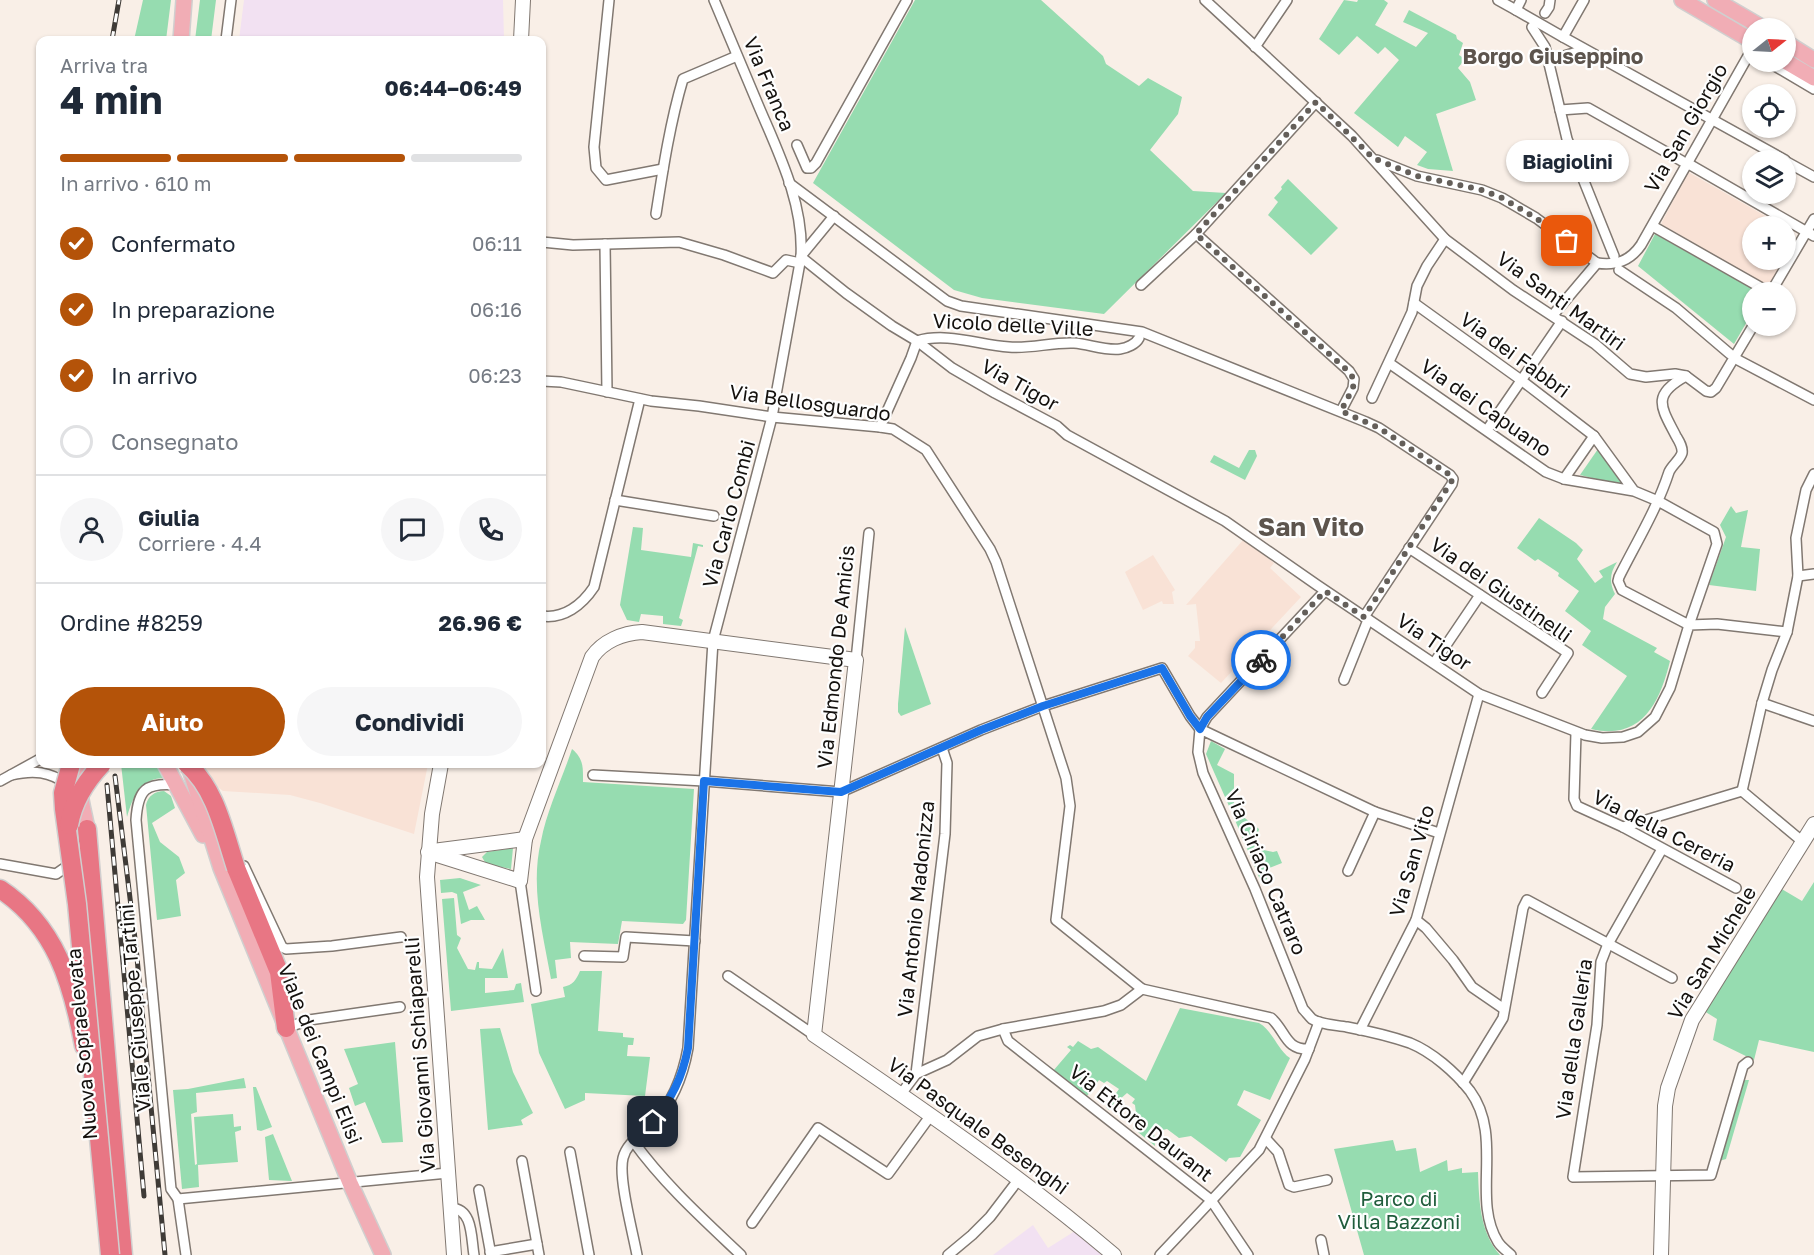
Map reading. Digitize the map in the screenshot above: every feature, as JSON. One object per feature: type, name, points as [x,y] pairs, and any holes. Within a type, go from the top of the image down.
[{"type":"highway","name":"Nuova Sopraelevata","points":[[70,768],[63,793],[78,916],[110,1255]]},
{"type":"highway","points":[[67,833],[71,813],[77,799],[99,768]]},
{"type":"highway","points":[[192,768],[198,773],[212,797],[228,868],[279,972],[286,1028]]},
{"type":"highway","name":"Nuova Sopraelevata","points":[[87,829],[123,1255]]},
{"type":"highway","points":[[0,889],[30,913],[53,946],[64,968],[80,1026],[100,1154]]},
{"type":"main road","points":[[181,36],[184,0]]},
{"type":"main road","points":[[1682,0],[1742,41]]},
{"type":"main road","points":[[1715,0],[1746,18]]},
{"type":"main road","points":[[1796,49],[1814,60]]},
{"type":"main road","points":[[1796,67],[1814,78]]},
{"type":"main road","points":[[80,768],[78,776],[87,829]]},
{"type":"main road","points":[[167,768],[228,868]]},
{"type":"main road","points":[[189,768],[202,809],[228,868]]},
{"type":"main road","name":"Viale dei Campi Elisi","points":[[286,1028],[350,1183],[383,1255]]},
{"type":"street","points":[[226,36],[231,0]]},
{"type":"street","points":[[521,36],[523,0]]},
{"type":"street","points":[[609,0],[594,147],[597,168],[606,180],[663,169]]},
{"type":"street","name":"Via Franca","points":[[714,0],[775,144],[789,183],[800,218],[800,260]]},
{"type":"street","points":[[797,145],[807,168],[811,168],[816,163],[906,0]]},
{"type":"street","name":"Via Santi Martiri","points":[[1205,0],[1373,158],[1445,239],[1513,290],[1595,344],[1630,374],[1646,377],[1686,376]]},
{"type":"street","points":[[1255,47],[1287,0]]},
{"type":"street","points":[[1498,0],[1766,150]]},
{"type":"street","points":[[1516,10],[1521,0]]},
{"type":"street","points":[[1548,7],[1558,0]]},
{"type":"street","points":[[1563,37],[1584,0]]},
{"type":"street","points":[[1535,29],[1545,47],[1567,139],[1614,256]]},
{"type":"street","points":[[1548,61],[1577,52]]},
{"type":"street","points":[[656,214],[663,169],[684,79],[737,56]]},
{"type":"street","points":[[1796,57],[1814,68]]},
{"type":"street","name":"Via San Giorgio","points":[[1597,263],[1617,264],[1630,257],[1641,245],[1654,227],[1684,162],[1742,65]]},
{"type":"street","points":[[1785,72],[1814,89]]},
{"type":"street","points":[[1141,285],[1196,234],[1316,102]]},
{"type":"street","points":[[1560,110],[1588,108],[1810,234]]},
{"type":"street","points":[[1373,158],[1417,176],[1482,190],[1502,198],[1536,218],[1597,263],[1553,315]]},
{"type":"street","points":[[1796,167],[1814,177]]},
{"type":"street","points":[[789,183],[947,301],[961,306],[1142,332],[1379,428],[1450,475],[1453,479],[1366,618],[1344,680]]},
{"type":"street","points":[[546,242],[573,245],[679,242],[773,273],[786,260],[800,260],[834,216]]},
{"type":"street","points":[[1776,282],[1810,234],[1814,219]]},
{"type":"street","points":[[1654,227],[1751,282]]},
{"type":"street","points":[[1196,234],[1348,371],[1354,379],[1353,388],[1341,411]]},
{"type":"street","points":[[1372,398],[1412,312],[1418,286],[1427,266],[1445,239]]},
{"type":"street","points":[[605,244],[607,392]]},
{"type":"street","name":"Vicolo delle Ville","points":[[800,260],[892,327],[917,341],[925,338],[946,338],[1011,347],[1052,343],[1120,350],[1139,338]]},
{"type":"street","name":"Via Carlo Combi","points":[[633,1141],[670,1101],[683,1074],[688,1048],[713,641],[772,417],[800,260]]},
{"type":"street","points":[[1619,270],[1676,308],[1734,357],[1814,400]]},
{"type":"street","name":"Via dei Fabbri","points":[[1414,303],[1594,436],[1634,491]]},
{"type":"street","points":[[1487,430],[1562,321]]},
{"type":"street","points":[[1746,336],[1716,388],[1711,392],[1686,376],[1663,395],[1661,400],[1665,415],[1683,451],[1670,470],[1665,488],[1619,577],[1618,585],[1622,590],[1689,625],[1717,624],[1787,632]]},
{"type":"street","points":[[880,427],[917,341]]},
{"type":"street","name":"Via Tigor","points":[[917,341],[952,368],[994,393],[1225,521],[1479,694],[1576,732],[1602,738],[1623,737],[1638,732],[1655,717],[1663,704],[1717,544],[1716,536],[1709,528],[1658,501]]},
{"type":"street","name":"Via dei Capuano","points":[[1389,363],[1550,475],[1634,491],[1658,501]]},
{"type":"street","name":"Via Bellosguardo","points":[[546,381],[561,382],[640,399],[772,417],[893,429],[926,450],[990,549],[996,562],[1066,778],[1070,806],[1056,920],[1142,989]]},
{"type":"street","points":[[546,616],[563,615],[587,598],[594,587],[640,399]]},
{"type":"street","points":[[1564,479],[1594,436]]},
{"type":"street","points":[[1742,791],[1762,703],[1787,632],[1798,576],[1796,538],[1806,489],[1814,474]]},
{"type":"street","points":[[615,500],[714,516]]},
{"type":"street","name":"Via Edmondo De Amicis","points":[[814,1035],[869,533]]},
{"type":"street","name":"Via dei Giustinelli","points":[[1409,548],[1568,653],[1542,693]]},
{"type":"street","points":[[1798,576],[1814,574]]},
{"type":"street","points":[[1200,729],[1207,717],[1325,591]]},
{"type":"street","points":[[1434,663],[1480,595]]},
{"type":"street","points":[[536,991],[520,881],[525,839],[586,672],[598,649],[619,636],[642,632],[856,660]]},
{"type":"street","points":[[593,775],[841,792],[1043,706],[1162,668],[1200,729],[1375,812],[1439,833]]},
{"type":"street","name":"Via San Vito","points":[[1360,1030],[1416,920],[1479,694]]},
{"type":"street","points":[[1762,703],[1814,721]]},
{"type":"street","name":"Via Ciriaco Catraro","points":[[1200,729],[1198,752],[1203,773],[1255,889],[1303,1009],[1311,1018],[1319,1022]]},
{"type":"street","name":"Via della Cereria","points":[[1576,732],[1575,804],[1623,827],[1736,888]]},
{"type":"street","name":"Via Antonio Madonizza","points":[[916,1074],[945,834],[947,763],[942,748]]},
{"type":"street","points":[[0,781],[36,761]]},
{"type":"street","name":"Via Giovanni Schiaparelli","points":[[440,768],[432,814],[427,877],[454,1255]]},
{"type":"street","points":[[11,775],[25,772],[48,774],[73,788],[82,799]]},
{"type":"street","name":"Viale Giuseppe Tartini","points":[[177,785],[161,784],[149,787],[142,792],[137,803],[136,820],[171,1189],[178,1199],[186,1255]]},
{"type":"street","points":[[1623,827],[1742,791]]},
{"type":"street","points":[[1742,791],[1803,842]]},
{"type":"street","points":[[202,809],[210,806],[220,810],[226,818],[282,947],[292,949],[332,946],[401,937]]},
{"type":"street","points":[[1348,871],[1375,812]]},
{"type":"street","name":"Via San Michele","points":[[1661,1255],[1663,1131],[1668,1088],[1687,1030],[1814,824]]},
{"type":"street","points":[[0,864],[56,874],[76,860],[87,829]]},
{"type":"street","points":[[428,852],[525,839]]},
{"type":"street","points":[[476,867],[477,845]]},
{"type":"street","name":"Via della Galleria","points":[[1662,849],[1608,944],[1601,962],[1597,1025],[1573,1177],[1662,1177]]},
{"type":"street","points":[[428,852],[520,881]]},
{"type":"street","points":[[1463,1083],[1503,1018],[1523,908],[1527,900],[1672,978]]},
{"type":"street","points":[[1416,920],[1426,928],[1453,960],[1472,987],[1504,1009]]},
{"type":"street","points":[[584,956],[624,957],[626,937],[695,941]]},
{"type":"street","points":[[728,976],[814,1035]]},
{"type":"street","points":[[901,1094],[916,1074],[947,1060],[978,1036],[1003,1029],[1104,1011],[1121,1005],[1142,989],[1270,1018],[1277,1023],[1285,1038],[1294,1047],[1309,1049]]},
{"type":"street","points":[[286,1028],[309,1020],[400,1007]]},
{"type":"street","points":[[1160,1255],[1251,1160],[1266,1139],[1309,1049],[1319,1022],[1399,1040],[1422,1049],[1437,1059],[1463,1083],[1472,1094],[1483,1117],[1491,1226],[1499,1243],[1511,1255]]},
{"type":"street","name":"Via Ettore Daurant","points":[[1003,1029],[1008,1041],[1211,1200],[1248,1255]]},
{"type":"street","name":"Via Pasquale Besenghi","points":[[814,1035],[932,1115],[1068,1216],[1114,1255]]},
{"type":"street","points":[[1662,1177],[1711,1175],[1743,1066],[1748,1062]]},
{"type":"street","points":[[752,1223],[818,1128],[888,1174],[932,1115]]},
{"type":"street","points":[[1266,1139],[1278,1152],[1289,1185],[1293,1187],[1327,1179]]},
{"type":"street","points":[[637,1255],[622,1165],[627,1148],[633,1141],[647,1161],[741,1255]]},
{"type":"street","points":[[570,1152],[589,1255]]},
{"type":"street","points":[[522,1161],[539,1255]]},
{"type":"street","points":[[178,1199],[448,1173]]},
{"type":"street","points":[[948,1255],[990,1216],[1019,1179]]},
{"type":"street","points":[[479,1190],[491,1253],[537,1244]]},
{"type":"street","points":[[451,1208],[459,1208],[466,1215],[474,1255]]},
{"type":"street","points":[[1321,1240],[1324,1255]]},
{"type":"shaded area","points":[[244,0],[503,0],[504,36],[240,36]]},
{"type":"shaded area","points":[[1688,172],[1765,216],[1742,216],[1742,270],[1777,270],[1770,282],[1761,282],[1661,224]]},
{"type":"shaded area","points":[[1244,539],[1274,563],[1270,568],[1301,597],[1221,683],[1188,656],[1195,648],[1195,641],[1200,641],[1196,604],[1186,605]]},
{"type":"shaded area","points":[[1153,555],[1175,590],[1172,592],[1174,604],[1163,604],[1162,601],[1143,610],[1125,572]]},
{"type":"shaded area","points":[[203,768],[427,768],[414,834],[290,795],[223,791],[210,781]]},
{"type":"shaded area","points":[[1033,1225],[1048,1248],[1075,1231],[1102,1255],[993,1255]]},
{"type":"green space","points":[[143,0],[171,0],[166,36],[135,36]]},
{"type":"green space","points":[[200,0],[216,0],[212,36],[196,36]]},
{"type":"green space","points":[[915,0],[1041,0],[1103,56],[1106,64],[1139,86],[1148,78],[1182,97],[1178,114],[1150,150],[1193,191],[1226,193],[1104,314],[982,298],[954,290],[813,183]]},
{"type":"green space","points":[[1344,0],[1357,2],[1358,0],[1384,0],[1388,3],[1375,25],[1416,47],[1428,33],[1403,22],[1409,10],[1456,35],[1457,39],[1463,43],[1459,55],[1465,59],[1458,68],[1470,82],[1476,100],[1436,114],[1453,171],[1428,169],[1417,165],[1427,152],[1405,136],[1398,147],[1354,113],[1399,60],[1385,47],[1378,54],[1357,36],[1339,55],[1319,39]]},
{"type":"green space","points":[[1288,179],[1338,228],[1311,255],[1268,215],[1278,202],[1274,198]]},
{"type":"green space","points":[[1655,234],[1742,283],[1742,330],[1734,344],[1638,266]]},
{"type":"green space","points":[[1598,449],[1625,486],[1580,475]]},
{"type":"green space","points":[[1249,450],[1255,450],[1257,456],[1245,480],[1210,462],[1214,455],[1239,468]]},
{"type":"green space","points":[[1731,506],[1736,513],[1748,510],[1741,547],[1760,549],[1756,591],[1709,585],[1726,537],[1720,525]]},
{"type":"green space","points":[[1539,518],[1583,550],[1577,559],[1595,583],[1603,577],[1599,571],[1617,562],[1611,578],[1615,594],[1605,607],[1603,619],[1657,648],[1654,652],[1670,661],[1661,691],[1654,704],[1636,724],[1609,731],[1591,729],[1627,676],[1582,645],[1591,631],[1565,611],[1579,591],[1558,576],[1559,573],[1538,559],[1535,561],[1517,548]]},
{"type":"green space","points":[[633,527],[643,528],[641,550],[691,557],[693,543],[703,545],[703,547],[698,546],[679,618],[683,620],[681,626],[663,624],[663,616],[641,614],[639,622],[627,620],[620,605]]},
{"type":"green space","points":[[905,627],[931,704],[901,716],[898,712],[898,704]]},
{"type":"green space","points":[[1211,741],[1225,749],[1217,765],[1234,774],[1234,804],[1229,806],[1206,754]]},
{"type":"green space","points":[[572,749],[581,760],[583,782],[694,789],[686,920],[683,924],[622,921],[618,944],[570,942],[571,958],[555,960],[557,978],[551,979],[537,893],[538,858],[547,818]]},
{"type":"green space","points":[[121,768],[162,768],[167,778],[144,784],[135,795],[127,817]]},
{"type":"green space","points":[[164,791],[171,796],[175,808],[152,823],[160,842],[179,857],[185,873],[176,880],[181,916],[157,920],[146,805],[152,795]]},
{"type":"green space","points":[[1237,812],[1259,829],[1254,848],[1277,851],[1282,863],[1264,870],[1267,879],[1261,882],[1232,813]]},
{"type":"green space","points":[[513,848],[511,869],[486,864],[482,857],[487,852]]},
{"type":"green space","points":[[460,878],[481,885],[463,892],[469,910],[477,906],[485,920],[471,920],[461,924],[457,894],[441,893],[440,880]]},
{"type":"green space","points":[[1814,882],[1814,1052],[1759,1040],[1754,1060],[1713,1040],[1717,1019],[1704,1011],[1780,888],[1802,901]]},
{"type":"green space","points":[[454,898],[457,935],[461,938],[457,948],[468,969],[475,970],[479,962],[479,968],[492,969],[503,948],[508,978],[485,978],[485,993],[514,990],[516,984],[521,983],[524,1002],[451,1011],[442,899]]},
{"type":"green space","points":[[580,971],[602,971],[598,1031],[623,1033],[623,1037],[634,1038],[633,1045],[628,1045],[627,1056],[650,1057],[645,1096],[585,1093],[585,1100],[565,1109],[539,1053],[531,1004],[565,997],[563,987],[574,982]]},
{"type":"green space","points":[[1180,1008],[1259,1023],[1290,1058],[1270,1100],[1244,1090],[1237,1105],[1261,1120],[1240,1157],[1229,1158],[1226,1162],[1191,1136],[1179,1138],[1167,1129],[1154,1132],[1155,1146],[1133,1128],[1137,1122],[1135,1105],[1132,1103],[1135,1099],[1127,1093],[1119,1100],[1117,1099],[1109,1110],[1106,1107],[1119,1089],[1107,1081],[1104,1083],[1099,1080],[1087,1096],[1053,1071],[1071,1050],[1067,1047],[1070,1045],[1073,1047],[1078,1041],[1091,1049],[1098,1047],[1146,1081]]},
{"type":"green space","points":[[500,1028],[513,1072],[533,1113],[521,1120],[523,1125],[488,1130],[480,1029]]},
{"type":"green space","points":[[395,1042],[403,1142],[382,1143],[365,1102],[355,1106],[349,1088],[358,1084],[344,1049]]},
{"type":"green space","points":[[244,1078],[246,1088],[196,1093],[197,1112],[191,1114],[195,1165],[197,1164],[194,1117],[233,1114],[234,1127],[241,1126],[241,1130],[235,1132],[238,1162],[198,1165],[199,1187],[182,1189],[173,1090]]},
{"type":"green space","points":[[1742,1080],[1749,1080],[1726,1159],[1719,1161]]},
{"type":"green space","points":[[253,1087],[256,1087],[272,1127],[261,1131],[257,1130]]},
{"type":"green space","points":[[273,1134],[292,1181],[269,1180],[265,1137]]},
{"type":"green space","name":"Parco di Villa Bazzoni","points":[[1393,1140],[1396,1151],[1416,1148],[1420,1172],[1447,1160],[1448,1171],[1462,1168],[1462,1173],[1478,1172],[1482,1216],[1488,1237],[1500,1255],[1364,1255],[1334,1149]]},
{"type":"railway","points":[[113,36],[119,0]]},
{"type":"railway","points":[[115,776],[136,947],[165,1255]]},
{"type":"railway","points":[[107,785],[144,1196]]},
{"type":"way so far","points":[[1261,660],[1325,591],[1364,617],[1452,484],[1453,479],[1379,428],[1341,411],[1353,388],[1354,379],[1348,371],[1196,234],[1316,102],[1373,158],[1417,176],[1482,190],[1502,198],[1536,218],[1567,241]]},
{"type":"place","name":"Biagiolini","points":[[1567,241]]},
{"type":"district","name":"Borgo Giuseppino","points":[[1553,57]]},
{"type":"district","name":"San Vito","points":[[1311,527]]},
{"type":"route","points":[[653,1122],[670,1101],[683,1074],[688,1048],[704,781],[841,792],[981,730],[1043,706],[1162,668],[1200,729],[1207,717],[1261,660]]}]
